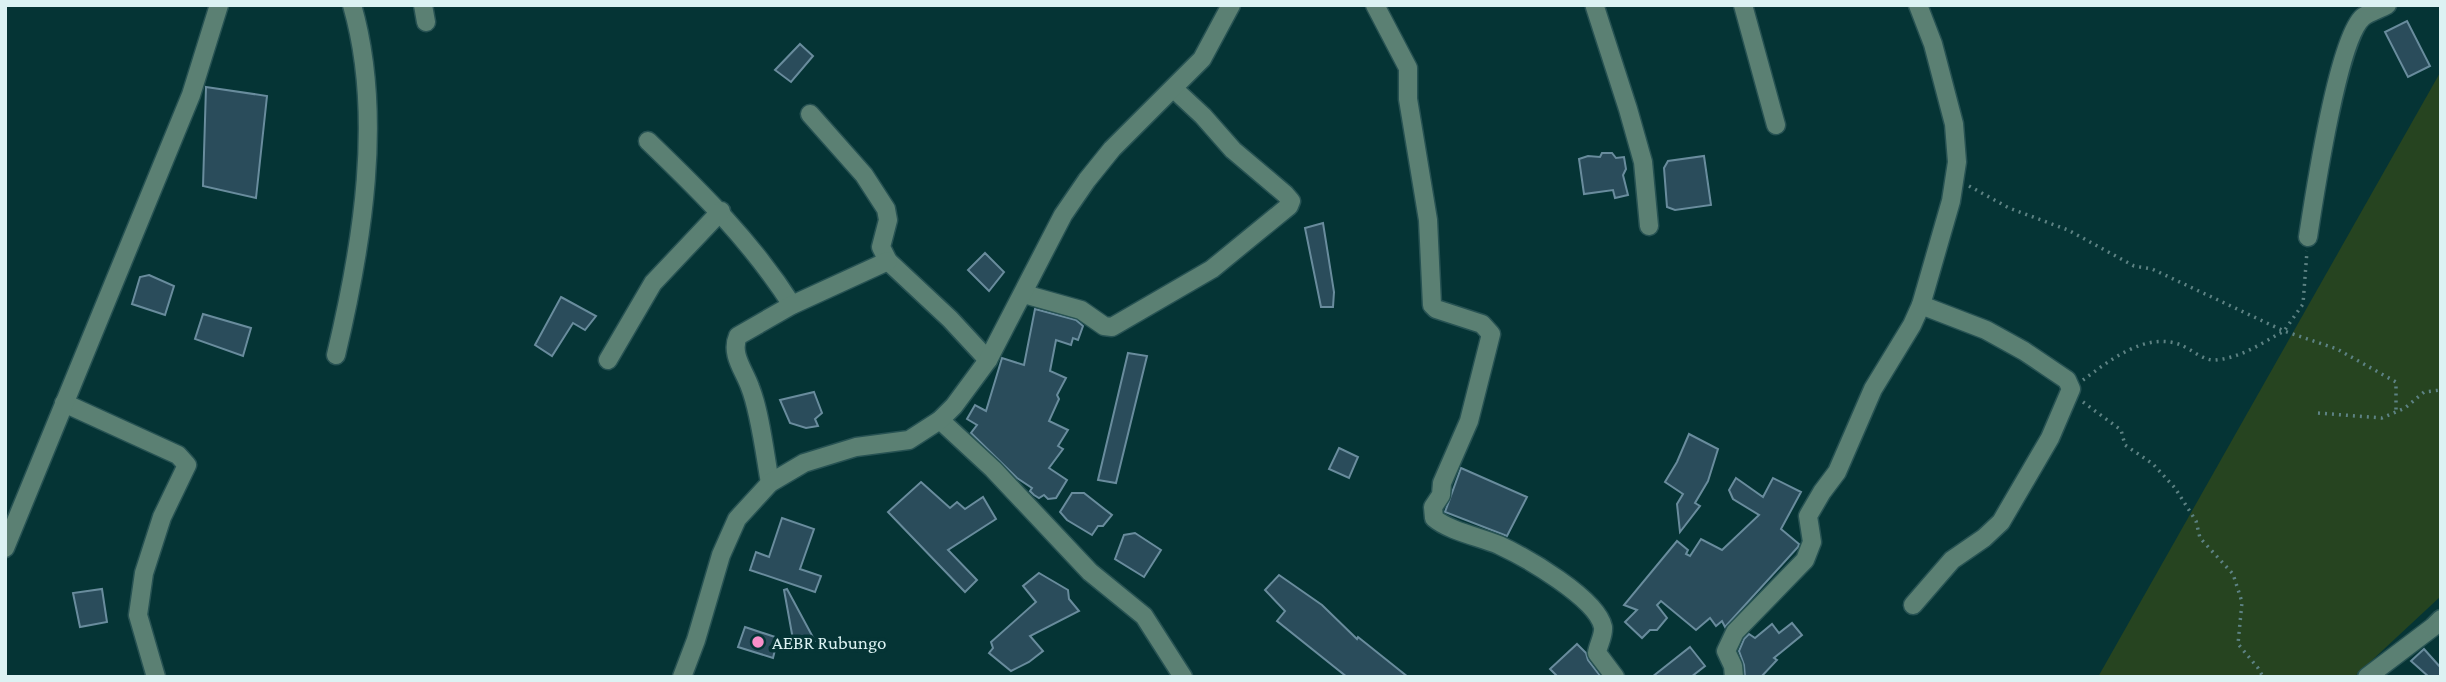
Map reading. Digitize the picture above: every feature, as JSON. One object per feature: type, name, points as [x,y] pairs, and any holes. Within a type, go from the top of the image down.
[{"type":"street","points":[[5,548],[191,95],[219,5]]},
{"type":"street","points":[[336,355],[360,229],[369,114],[360,35],[352,5]]},
{"type":"street","points":[[682,677],[721,555],[737,519],[770,483],[804,463],[856,447],[909,440],[940,420],[954,406],[988,360],[1063,215],[1087,180],[1118,142],[1202,59],[1231,5]]},
{"type":"street","points":[[1375,5],[1408,68],[1409,106],[1428,220],[1432,305],[1436,309],[1482,324],[1491,334],[1469,421],[1442,483],[1441,495],[1433,507],[1434,519],[1512,552],[1545,570],[1576,593],[1595,612],[1603,627],[1597,653],[1615,677]]},
{"type":"street","points":[[1743,5],[1776,125]]},
{"type":"street","points":[[1734,677],[1733,666],[1726,651],[1735,632],[1805,561],[1812,542],[1808,516],[1837,472],[1873,390],[1912,325],[1921,305],[1951,201],[1957,162],[1954,124],[1933,44],[1918,5]]},
{"type":"street","points":[[2308,237],[2322,152],[2343,61],[2355,27],[2363,17],[2387,5]]},
{"type":"street","points":[[1595,6],[1643,162],[1649,226]]},
{"type":"street","points":[[1024,294],[1081,310],[1104,326],[1112,327],[1212,269],[1289,206],[1291,201],[1286,194],[1233,150],[1174,89]]},
{"type":"street","points":[[810,114],[864,175],[886,209],[888,220],[881,247],[888,261],[950,319],[988,360]]},
{"type":"street","points":[[648,141],[721,211],[769,269],[792,304]]},
{"type":"street","points":[[608,360],[653,283],[721,211]]},
{"type":"street","points":[[770,483],[752,389],[735,354],[734,345],[738,336],[792,304],[888,261]]},
{"type":"street","points":[[1913,605],[1952,560],[1984,538],[2001,522],[2050,438],[2071,389],[2067,380],[1986,330],[1921,305]]},
{"type":"street","points":[[64,403],[178,455],[187,466],[159,528],[144,573],[138,615],[156,677]]},
{"type":"street","points":[[940,420],[993,469],[1090,572],[1144,616],[1183,677]]},
{"type":"street","points":[[2367,677],[2441,619]]},
{"type":"path","points":[[1955,179],[2009,208],[2068,230],[2134,266],[2152,269],[2284,331],[2337,349],[2396,382],[2396,412]]},
{"type":"path","points":[[2263,677],[2238,644],[2242,603],[2233,574],[2200,538],[2196,521],[2175,488],[2153,464],[2125,445],[2121,430],[2081,400],[2071,389],[2116,357],[2148,343],[2178,343],[2211,361],[2241,355],[2284,331],[2303,304],[2308,237]]},
{"type":"path","points":[[2318,413],[2382,418],[2405,408],[2424,392],[2441,390]]},
{"type":"green space","points":[[2441,71],[2441,596],[2354,677],[2098,677]]},
{"type":"building","points":[[2407,21],[2430,66],[2408,77],[2385,32]]},
{"type":"building","points":[[800,44],[813,56],[791,82],[775,70]]},
{"type":"building","points":[[206,87],[267,96],[256,198],[203,186]]},
{"type":"building","points":[[1602,153],[1612,153],[1616,158],[1624,157],[1626,169],[1623,175],[1628,195],[1615,198],[1613,190],[1584,194],[1579,159],[1588,156],[1600,157]]},
{"type":"building","points":[[1704,156],[1711,205],[1675,210],[1667,207],[1664,168],[1668,161]]},
{"type":"building","points":[[1323,223],[1334,292],[1333,307],[1321,307],[1305,228]]},
{"type":"building","points":[[985,253],[1004,272],[989,291],[968,270]]},
{"type":"building","points":[[149,275],[174,286],[165,315],[132,304],[140,277]]},
{"type":"building","points":[[561,297],[596,316],[585,330],[573,323],[552,356],[535,345]]},
{"type":"building","points":[[1035,309],[1076,320],[1083,326],[1078,340],[1073,338],[1071,345],[1056,340],[1050,371],[1066,378],[1057,395],[1059,399],[1049,421],[1068,430],[1058,446],[1063,449],[1049,468],[1067,480],[1056,498],[1048,499],[1044,495],[1039,498],[1034,495],[1030,491],[1032,488],[1017,478],[971,433],[977,425],[967,419],[975,405],[986,411],[1002,358],[1024,365]]},
{"type":"building","points":[[203,314],[251,328],[243,356],[195,339]]},
{"type":"building","points":[[1128,353],[1147,356],[1116,483],[1098,480]]},
{"type":"building","points":[[814,392],[822,413],[815,419],[818,426],[806,428],[790,423],[780,400]]},
{"type":"building","points":[[1689,434],[1718,449],[1708,481],[1695,503],[1700,506],[1680,532],[1677,504],[1683,494],[1665,482]]},
{"type":"building","points":[[1339,448],[1358,457],[1349,478],[1329,469]]},
{"type":"building","points":[[1461,468],[1527,497],[1507,536],[1445,512]]},
{"type":"building","points":[[1736,478],[1763,497],[1773,478],[1801,492],[1781,529],[1799,544],[1798,547],[1725,627],[1722,621],[1716,626],[1710,618],[1696,630],[1661,601],[1657,605],[1667,618],[1657,630],[1650,630],[1642,638],[1625,622],[1637,610],[1624,605],[1677,541],[1688,550],[1686,554],[1690,556],[1701,539],[1722,550],[1759,515],[1733,499],[1729,490]]},
{"type":"building","points":[[921,482],[950,508],[957,502],[965,509],[983,497],[996,519],[948,550],[977,580],[965,592],[888,512]]},
{"type":"building","points":[[1072,493],[1084,493],[1112,515],[1103,526],[1098,526],[1092,535],[1067,520],[1060,512]]},
{"type":"building","points":[[782,518],[814,529],[800,569],[821,576],[815,592],[750,570],[756,552],[769,557]]},
{"type":"building","points":[[1135,533],[1161,550],[1144,577],[1115,559],[1124,535]]},
{"type":"building","points":[[1039,573],[1068,590],[1069,599],[1079,611],[1030,636],[1043,651],[1011,671],[989,653],[993,648],[991,642],[1036,602],[1023,586]]},
{"type":"building","points":[[1279,575],[1322,605],[1357,639],[1358,637],[1408,677],[1347,677],[1277,621],[1285,611],[1265,590]]},
{"type":"building","points":[[102,589],[107,622],[80,627],[73,593]]},
{"type":"building","points":[[787,589],[815,641],[794,645],[784,590]]},
{"type":"building","points":[[1792,623],[1802,635],[1774,658],[1777,660],[1761,677],[1745,677],[1739,651],[1744,639],[1749,634],[1755,638],[1772,624],[1779,633]]},
{"type":"building","name":"AEBR Rubungo","points":[[745,627],[778,638],[773,658],[738,647]]},
{"type":"building","points":[[1577,644],[1601,677],[1558,677],[1550,669]]},
{"type":"building","points":[[1690,647],[1705,666],[1691,677],[1652,677]]},
{"type":"building","points":[[2424,649],[2441,668],[2441,677],[2429,677],[2411,661]]},
{"type":"place","name":"AEBR Rubungo","points":[[758,642]]}]
